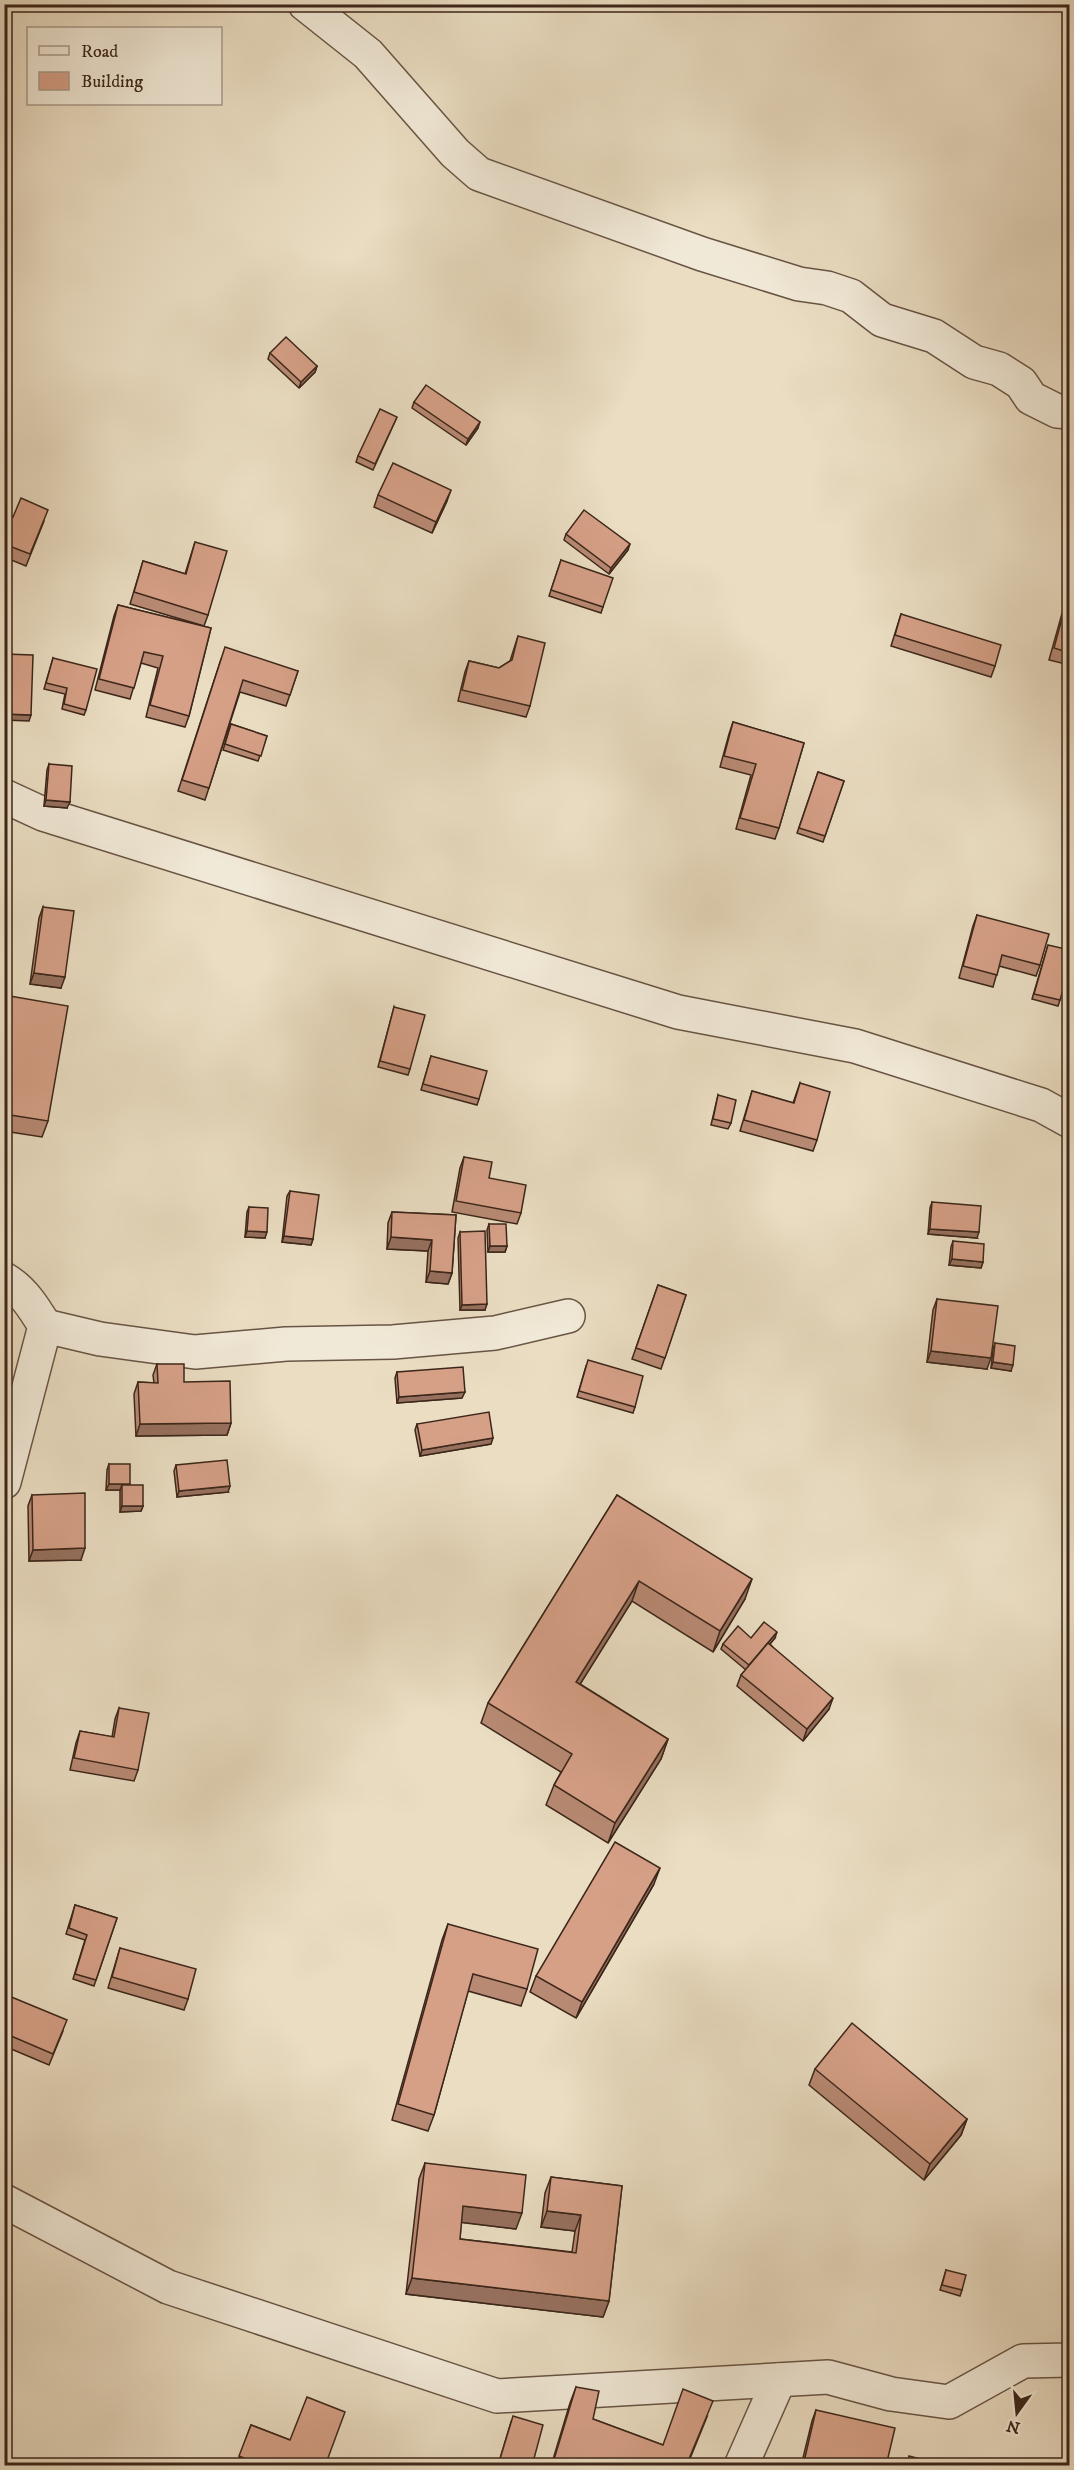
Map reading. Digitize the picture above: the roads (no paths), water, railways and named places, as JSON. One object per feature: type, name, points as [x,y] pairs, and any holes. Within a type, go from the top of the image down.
[{"type":"street","points":[[305,4],[368,54],[455,153],[479,174],[702,254],[799,284],[827,288],[851,296],[882,320],[934,336],[974,362],[999,369],[1021,382],[1031,398],[1057,411],[1070,411]]},
{"type":"street","points":[[4,796],[43,814],[678,1012],[855,1046],[1041,1105],[1070,1121]]},
{"type":"street","points":[[4,1279],[13,1284],[31,1304],[45,1326],[100,1339],[195,1352],[286,1344],[393,1342],[495,1333],[568,1316]]},
{"type":"street","points":[[4,1482],[45,1326]]},
{"type":"street","points":[[4,2201],[168,2287],[497,2396],[828,2377],[891,2394],[949,2402],[1023,2361],[1070,2360]]},
{"type":"street","points":[[741,2466],[779,2380]]}]
